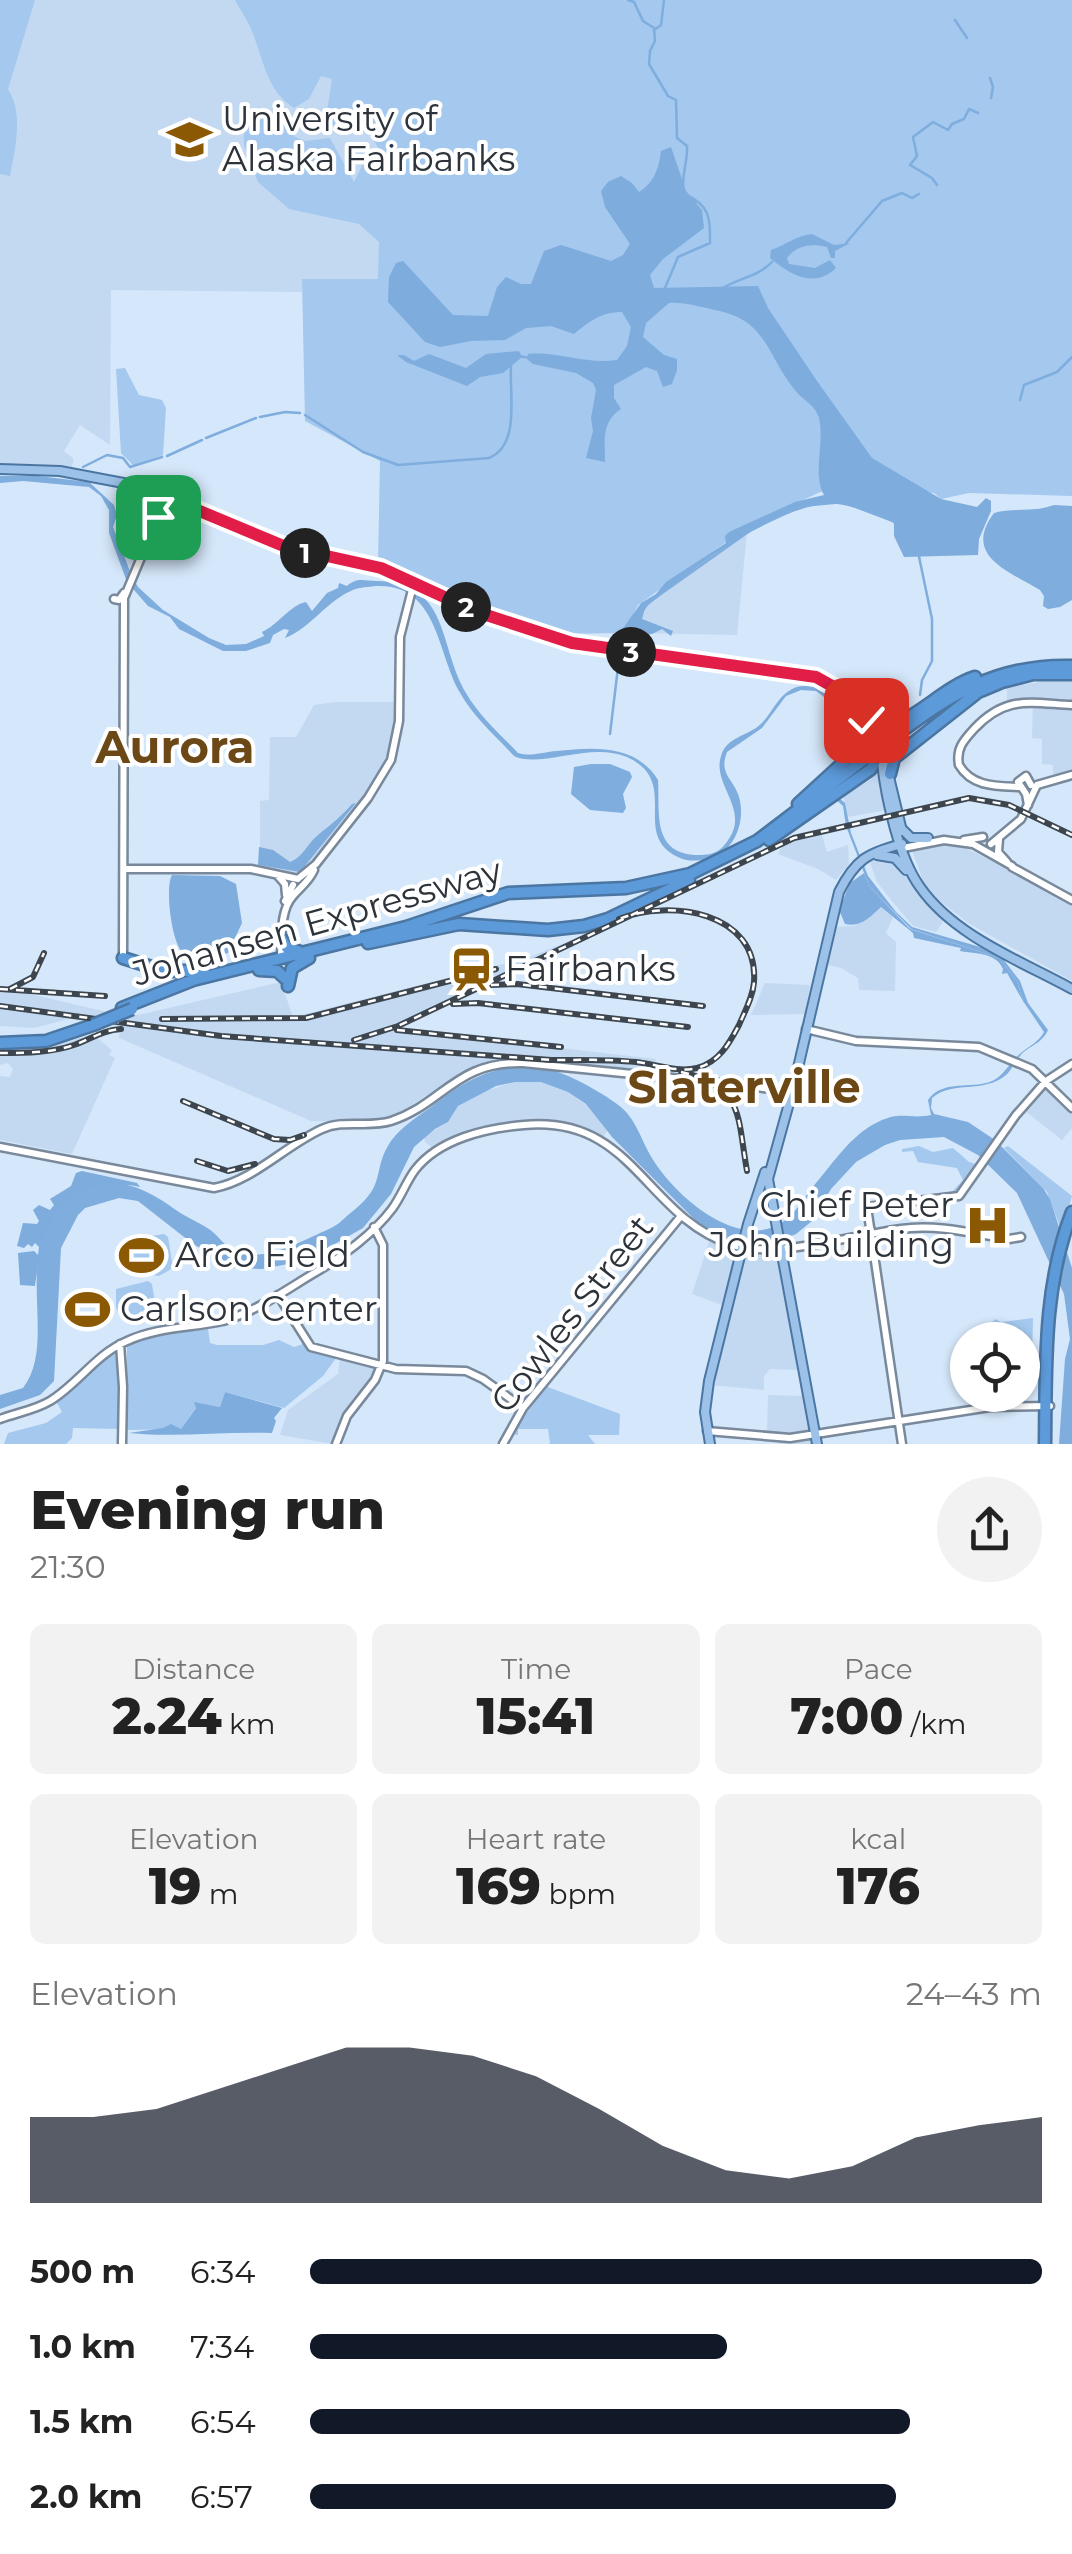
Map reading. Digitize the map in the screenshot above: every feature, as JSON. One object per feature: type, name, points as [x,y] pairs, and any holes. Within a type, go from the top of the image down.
[{"type":"highway","name":"Johansen Expressway","points":[[885,749],[969,686],[1010,672],[1050,666],[1072,670]]},
{"type":"highway","points":[[833,787],[841,762],[870,738],[873,728],[898,723],[966,680],[1008,669],[1050,666]]},
{"type":"highway","name":"Johansen Expressway","points":[[0,1041],[33,1040],[87,1025],[183,983],[282,959],[460,924],[548,930],[591,924],[740,856],[961,694],[998,680],[1072,670]]},
{"type":"highway","points":[[862,777],[885,749],[898,723]]},
{"type":"highway","points":[[756,841],[833,787],[876,771],[887,773],[892,760],[885,749],[861,746]]},
{"type":"highway","name":"Johansen Expressway","points":[[309,954],[516,891],[609,890],[667,881],[712,866],[756,841],[833,787]]},
{"type":"highway","points":[[282,938],[290,950],[309,954]]},
{"type":"highway","points":[[124,958],[157,970],[182,973],[262,966],[277,971],[288,983],[292,968],[309,954]]},
{"type":"highway","points":[[1047,1444],[1054,1283],[1072,1212]]},
{"type":"main road","points":[[0,470],[91,475],[166,497],[286,547],[364,563],[477,612],[572,643],[807,674],[832,684],[854,701],[885,749],[902,845],[912,876]]},
{"type":"main road","points":[[898,825],[910,838],[928,838]]},
{"type":"main road","points":[[881,852],[895,839],[898,825]]},
{"type":"main road","points":[[710,1444],[707,1390],[748,1224],[790,1093],[837,896],[857,865],[902,845]]},
{"type":"main road","points":[[881,852],[895,858],[929,900],[958,924],[1072,986]]},
{"type":"main road","points":[[747,1182],[764,1182]]},
{"type":"main road","points":[[764,1182],[816,1439]]},
{"type":"street","points":[[114,599],[119,600],[126,589],[166,497]]},
{"type":"street","points":[[286,896],[382,779],[391,760],[399,721],[400,637],[414,585]]},
{"type":"street","points":[[124,958],[126,589]]},
{"type":"street","points":[[1068,776],[1025,785],[994,785],[969,778],[958,758],[960,746],[994,709],[1013,703],[1072,705]]},
{"type":"street","points":[[1025,785],[1068,776]]},
{"type":"street","points":[[956,842],[986,842],[1020,821],[1034,787],[1049,780]]},
{"type":"street","points":[[1025,785],[1029,804]]},
{"type":"street","points":[[1008,829],[998,841],[997,850],[1012,866]]},
{"type":"street","points":[[902,845],[928,838],[986,842],[995,855],[1072,900]]},
{"type":"street","points":[[902,845],[936,840],[972,844],[1012,866]]},
{"type":"street","points":[[986,842],[996,860]]},
{"type":"street","points":[[124,869],[268,872],[298,884]]},
{"type":"street","points":[[268,872],[298,884]]},
{"type":"street","points":[[278,876],[285,884],[286,896],[278,925],[282,959]]},
{"type":"street","points":[[282,959],[290,898],[298,884]]},
{"type":"street","points":[[805,1030],[856,1041],[966,1044],[1021,1064],[1072,1105]]},
{"type":"street","points":[[0,1147],[214,1188],[231,1183],[322,1129],[337,1124],[393,1120],[465,1075],[499,1064],[643,1074],[790,1093]]},
{"type":"street","points":[[902,1444],[868,1212],[878,1206],[959,1196],[1016,1114],[1046,1081],[1072,1064]]},
{"type":"street","points":[[0,1419],[49,1402],[104,1353],[120,1344],[152,1332],[229,1319],[278,1295],[322,1269],[374,1228],[392,1210],[417,1168],[439,1148],[473,1135],[530,1124],[585,1132],[604,1140],[681,1216],[708,1236],[742,1246],[780,1247],[916,1227],[1009,1239],[1021,1237]]},
{"type":"street","name":"Cowles Street","points":[[503,1444],[524,1408],[681,1216]]},
{"type":"street","points":[[336,1444],[347,1416],[382,1365],[383,1245],[374,1228]]},
{"type":"street","points":[[278,1295],[309,1346],[382,1365],[472,1373],[524,1408]]},
{"type":"street","points":[[120,1344],[124,1392],[122,1444]]},
{"type":"street","points":[[707,1431],[816,1439],[899,1420],[998,1406],[1048,1406]]},
{"type":"shaded area","name":"University of Alaska Fairbanks","points":[[0,0],[379,0],[379,279],[303,279],[302,292],[111,290],[110,445],[80,425],[64,451],[74,459],[71,470],[0,468]]},
{"type":"shaded area","points":[[0,0],[35,0],[8,89],[17,120],[10,176],[0,174]]},
{"type":"shaded area","points":[[235,0],[1072,0],[1072,496],[969,493],[941,499],[934,493],[898,490],[820,492],[750,525],[638,605],[624,633],[548,634],[455,599],[378,563],[380,461],[305,421],[302,279],[378,279],[379,242],[359,224],[289,209],[258,182],[244,145],[244,113],[255,112],[279,120],[295,137],[305,141],[330,138],[354,182],[363,164],[373,161],[379,149],[369,133],[337,130],[326,118],[332,79],[321,76],[309,99],[294,108],[285,101],[266,73],[251,29]]},
{"type":"shaded area","points":[[671,147],[686,191],[702,210],[704,228],[663,259],[650,275],[654,288],[758,286],[768,308],[872,458],[941,499],[977,507],[986,498],[991,501],[978,555],[904,557],[894,536],[894,523],[889,520],[843,505],[814,506],[789,513],[736,541],[645,608],[642,619],[673,631],[671,636],[662,629],[652,634],[619,634],[641,603],[726,543],[729,532],[795,502],[824,495],[819,477],[820,427],[815,409],[794,389],[763,339],[745,321],[715,310],[669,303],[646,323],[643,337],[664,355],[677,359],[672,384],[663,387],[657,371],[646,367],[614,385],[614,398],[621,409],[607,426],[605,462],[586,458],[593,431],[593,383],[576,373],[533,364],[527,359],[528,354],[617,360],[627,346],[631,327],[622,312],[596,318],[574,334],[551,326],[526,328],[505,340],[440,347],[425,342],[388,302],[389,277],[396,263],[403,261],[453,315],[488,316],[497,287],[506,277],[531,284],[544,251],[561,245],[611,261],[623,255],[630,244],[605,207],[601,191],[621,176],[639,192],[655,175],[661,151]]},
{"type":"shaded area","points":[[812,234],[834,245],[850,243],[835,251],[835,258],[831,258],[827,247],[816,245],[800,248],[787,258],[789,264],[815,268],[830,260],[836,268],[827,275],[801,277],[770,258],[771,250]]},
{"type":"shaded area","points":[[519,351],[522,357],[503,373],[480,377],[467,386],[397,355],[414,361],[429,354],[466,368],[486,354]]},
{"type":"shaded area","points":[[125,368],[139,395],[162,400],[166,408],[163,455],[133,465],[121,453],[116,369]]},
{"type":"shaded area","points":[[0,476],[89,482],[114,505],[117,515],[113,527],[138,587],[163,610],[226,645],[246,644],[264,636],[262,632],[300,604],[306,602],[312,611],[339,583],[347,586],[357,580],[376,581],[400,584],[417,592],[438,619],[471,701],[518,753],[599,749],[638,760],[658,780],[659,818],[665,840],[684,853],[704,855],[717,851],[727,842],[734,826],[733,806],[720,766],[727,746],[761,724],[792,689],[815,687],[829,696],[837,708],[842,734],[833,793],[845,803],[851,833],[868,876],[912,927],[980,947],[1003,959],[1020,981],[1028,1003],[1048,1030],[997,1081],[949,1089],[932,1098],[931,1108],[934,1114],[968,1122],[995,1140],[1050,1199],[1072,1268],[1072,1444],[1059,1444],[1070,1339],[1064,1294],[1017,1193],[978,1155],[944,1137],[885,1145],[856,1162],[831,1189],[812,1221],[796,1234],[774,1243],[740,1241],[697,1222],[612,1137],[586,1104],[541,1082],[496,1086],[458,1106],[448,1122],[414,1147],[391,1194],[363,1228],[310,1258],[293,1263],[262,1269],[235,1268],[193,1244],[138,1201],[119,1198],[85,1208],[61,1248],[54,1381],[40,1395],[0,1409],[0,1395],[23,1388],[33,1367],[43,1237],[56,1214],[92,1187],[117,1183],[142,1190],[205,1227],[239,1253],[276,1251],[333,1227],[364,1201],[375,1184],[391,1141],[445,1096],[492,1071],[527,1066],[563,1074],[615,1102],[631,1118],[658,1167],[682,1194],[713,1218],[746,1230],[762,1230],[788,1218],[865,1129],[891,1117],[931,1115],[928,1100],[933,1094],[947,1088],[992,1081],[1044,1032],[1023,1001],[1017,981],[999,958],[911,929],[869,886],[846,826],[843,806],[832,796],[829,784],[839,749],[837,714],[832,703],[816,691],[801,690],[786,696],[762,728],[727,752],[725,770],[738,794],[741,811],[735,837],[718,855],[684,860],[665,848],[658,836],[652,781],[643,768],[627,757],[597,752],[537,759],[514,756],[465,700],[432,622],[412,596],[396,588],[356,589],[285,638],[289,630],[284,629],[273,635],[270,643],[246,651],[223,651],[179,629],[170,617],[148,606],[127,582],[109,533],[109,510],[101,496],[89,487],[23,481],[0,483]]},
{"type":"shaded area","points":[[1072,506],[1072,600],[1048,609],[1043,606],[1040,590],[1003,569],[986,551],[983,540],[994,513]]},
{"type":"shaded area","points":[[747,532],[737,635],[628,633],[644,607]]},
{"type":"shaded area","points":[[1072,680],[1072,772],[1053,775],[1053,765],[1042,764],[1042,739],[1032,738],[1033,701],[1007,700],[1007,688]]},
{"type":"shaded area","points":[[400,702],[398,730],[382,779],[306,873],[294,875],[260,867],[260,801],[269,800],[270,737],[296,737],[314,705]]},
{"type":"shaded area","points":[[610,764],[630,772],[632,777],[623,794],[623,813],[590,810],[571,794],[574,767]]},
{"type":"shaded area","points":[[877,775],[888,810],[848,817],[843,796],[870,780],[869,776]]},
{"type":"shaded area","points":[[356,803],[300,872],[258,865],[259,847],[273,850],[290,862],[294,860]]},
{"type":"shaded area","points":[[822,835],[827,852],[848,845],[849,864],[836,880],[778,854],[784,843]]},
{"type":"shaded area","points":[[952,842],[1072,903],[1072,981],[968,923],[936,898],[923,881],[912,850]]},
{"type":"shaded area","points":[[891,858],[901,867],[919,895],[944,920],[936,932],[913,926],[887,895],[870,862]]},
{"type":"shaded area","points":[[864,873],[869,886],[910,929],[999,958],[1017,981],[1023,1001],[995,959],[914,938],[881,907],[861,923],[845,924],[839,910],[850,883]]},
{"type":"shaded area","points":[[172,875],[220,876],[236,884],[242,923],[228,953],[197,957],[182,952],[170,913]]},
{"type":"shaded area","points":[[881,907],[893,917],[886,933],[896,942],[895,991],[859,990],[858,978],[824,964],[833,927],[854,926]]},
{"type":"shaded area","points":[[565,943],[567,947],[396,1029],[656,1059],[653,1072],[525,1060],[492,1062],[463,1072],[391,1118],[366,1122],[311,1121],[119,1038],[120,1026],[69,1019],[34,1028],[0,1026],[0,987],[107,1012],[138,1015],[281,982],[293,1017],[527,958]]},
{"type":"shaded area","points":[[765,983],[810,985],[805,1014],[751,1015]]},
{"type":"shaded area","points":[[92,1034],[112,1050],[109,1055],[115,1058],[72,1154],[0,1140],[0,1076],[10,1077],[13,1069],[8,1063],[0,1065],[0,1052],[43,1050]]},
{"type":"shaded area","points":[[515,1082],[541,1082],[568,1092],[589,1107],[607,1131],[604,1136],[586,1129],[527,1120],[460,1134],[433,1148],[425,1142],[424,1137],[448,1122],[458,1106],[482,1092]]},
{"type":"shaded area","points":[[1043,1085],[1072,1110],[1072,1128],[1062,1140],[1021,1108]]},
{"type":"shaded area","points":[[919,1146],[933,1152],[953,1148],[979,1165],[962,1189],[949,1196],[948,1192],[963,1180],[957,1168],[918,1162],[913,1151],[902,1152]]},
{"type":"shaded area","points":[[1008,1146],[1072,1196],[1062,1232],[1047,1192],[1004,1148]]},
{"type":"shaded area","points":[[76,1173],[137,1183],[140,1187],[115,1185],[77,1195],[52,1223],[35,1286],[20,1285],[18,1253],[34,1251],[38,1255],[39,1247],[35,1243],[32,1247],[17,1246],[23,1223],[37,1224],[33,1210],[39,1205],[50,1210],[54,1205],[50,1199],[71,1186]]},
{"type":"shaded area","name":"Arco Field","points":[[164,1234],[168,1237],[173,1268],[159,1276],[142,1273],[130,1257],[133,1239]]},
{"type":"shaded area","points":[[710,1239],[739,1251],[778,1253],[799,1370],[770,1369],[764,1376],[764,1390],[711,1385],[730,1308],[692,1294]]},
{"type":"shaded area","points":[[148,1281],[152,1284],[157,1315],[146,1322],[130,1321],[116,1308],[116,1289]]},
{"type":"shaded area","points":[[1033,1318],[1033,1322],[1001,1322]]},
{"type":"shaded area","points":[[208,1329],[210,1343],[217,1345],[263,1345],[279,1340],[294,1347],[303,1344],[336,1358],[323,1376],[284,1408],[225,1392],[220,1407],[199,1403],[181,1429],[127,1430],[127,1345],[154,1335]]},
{"type":"shaded area","points":[[111,1352],[118,1357],[119,1429],[73,1428],[72,1438],[66,1444],[4,1444],[8,1433],[46,1423],[62,1412],[56,1401]]},
{"type":"shaded area","points":[[340,1357],[378,1368],[341,1421],[333,1444],[280,1435],[288,1410],[338,1374]]},
{"type":"shaded area","points":[[545,1386],[620,1414],[619,1435],[588,1435],[595,1444],[550,1444],[548,1429],[518,1429],[518,1435],[512,1434]]},
{"type":"shaded area","points":[[225,1392],[282,1408],[274,1418],[272,1433],[129,1433],[171,1424],[181,1429],[196,1408],[194,1402],[220,1407]]},
{"type":"shaded area","points":[[768,1395],[805,1396],[814,1444],[779,1444],[778,1435],[767,1432]]},
{"type":"waterway","points":[[628,0],[634,2],[643,21],[654,28],[649,64],[668,96],[676,100],[677,138],[687,146],[684,194],[704,207],[710,226],[710,243],[678,257],[662,295]]},
{"type":"waterway","points":[[654,30],[661,25],[664,0]]},
{"type":"waterway","points":[[955,20],[967,38]]},
{"type":"waterway","points":[[990,78],[991,98]]},
{"type":"waterway","points":[[937,185],[910,165],[917,156],[913,137],[933,122],[948,130],[964,119],[969,109],[978,113]]},
{"type":"waterway","points":[[846,243],[882,201],[902,193],[912,198],[919,194]]},
{"type":"waterway","points":[[714,297],[772,262]]},
{"type":"waterway","points":[[518,356],[557,362],[613,381],[637,345],[645,310],[652,301],[679,295],[710,296],[771,327],[811,384]]},
{"type":"waterway","points":[[1020,400],[1024,385],[1057,372],[1072,357]]},
{"type":"waterway","points":[[305,415],[363,452],[398,465],[489,458],[506,442],[509,430],[511,366]]},
{"type":"waterway","points":[[260,417],[300,413]]},
{"type":"waterway","points":[[206,438],[256,418]]},
{"type":"waterway","points":[[167,456],[202,440]]},
{"type":"waterway","points":[[83,467],[107,455],[123,458],[130,467],[162,457]]},
{"type":"waterway","points":[[628,632],[648,603],[751,530],[801,506],[843,502],[893,521],[917,547],[932,619],[932,661],[922,680],[920,695]]},
{"type":"waterway","points":[[610,734],[619,659]]},
{"type":"railway","points":[[354,1040],[398,1026],[794,838],[969,798],[1009,805],[1072,835]]},
{"type":"railway","points":[[0,1006],[221,1036],[551,1060],[625,1061],[682,1069],[697,1068],[711,1061],[731,1039],[752,993],[752,958],[742,939],[707,916],[685,911],[662,910],[619,919]]},
{"type":"railway","points":[[10,989],[33,977],[44,953]]},
{"type":"railway","points":[[162,1019],[306,1018],[496,969]]},
{"type":"railway","points":[[491,985],[517,984],[703,1006]]},
{"type":"railway","points":[[0,989],[105,996]]},
{"type":"railway","points":[[453,1004],[478,1003],[688,1027]]},
{"type":"railway","points":[[0,1053],[56,1050],[121,1029]]},
{"type":"railway","points":[[397,1030],[561,1047]]},
{"type":"railway","points":[[681,1072],[702,1078],[727,1095],[738,1119],[747,1171]]},
{"type":"railway","points":[[183,1101],[274,1139],[290,1140],[304,1135]]},
{"type":"railway","points":[[197,1161],[228,1171],[255,1164]]},
{"type":"place","name":"University of Alaska Fairbanks","points":[[189,139]]},
{"type":"place","name":"Fairbanks","points":[[472,969]]},
{"type":"place","name":"Chief Peter John Building","points":[[987,1225]]},
{"type":"place","name":"Arco Field","points":[[142,1255]]},
{"type":"place","name":"Carlson Center","points":[[87,1309]]},
{"type":"district","name":"Aurora","points":[[175,747]]},
{"type":"district","name":"Slaterville","points":[[744,1087]]},
{"type":"route","points":[[158,517],[166,497],[286,547],[381,568],[477,612],[572,643],[816,677],[848,695],[866,720]]}]
